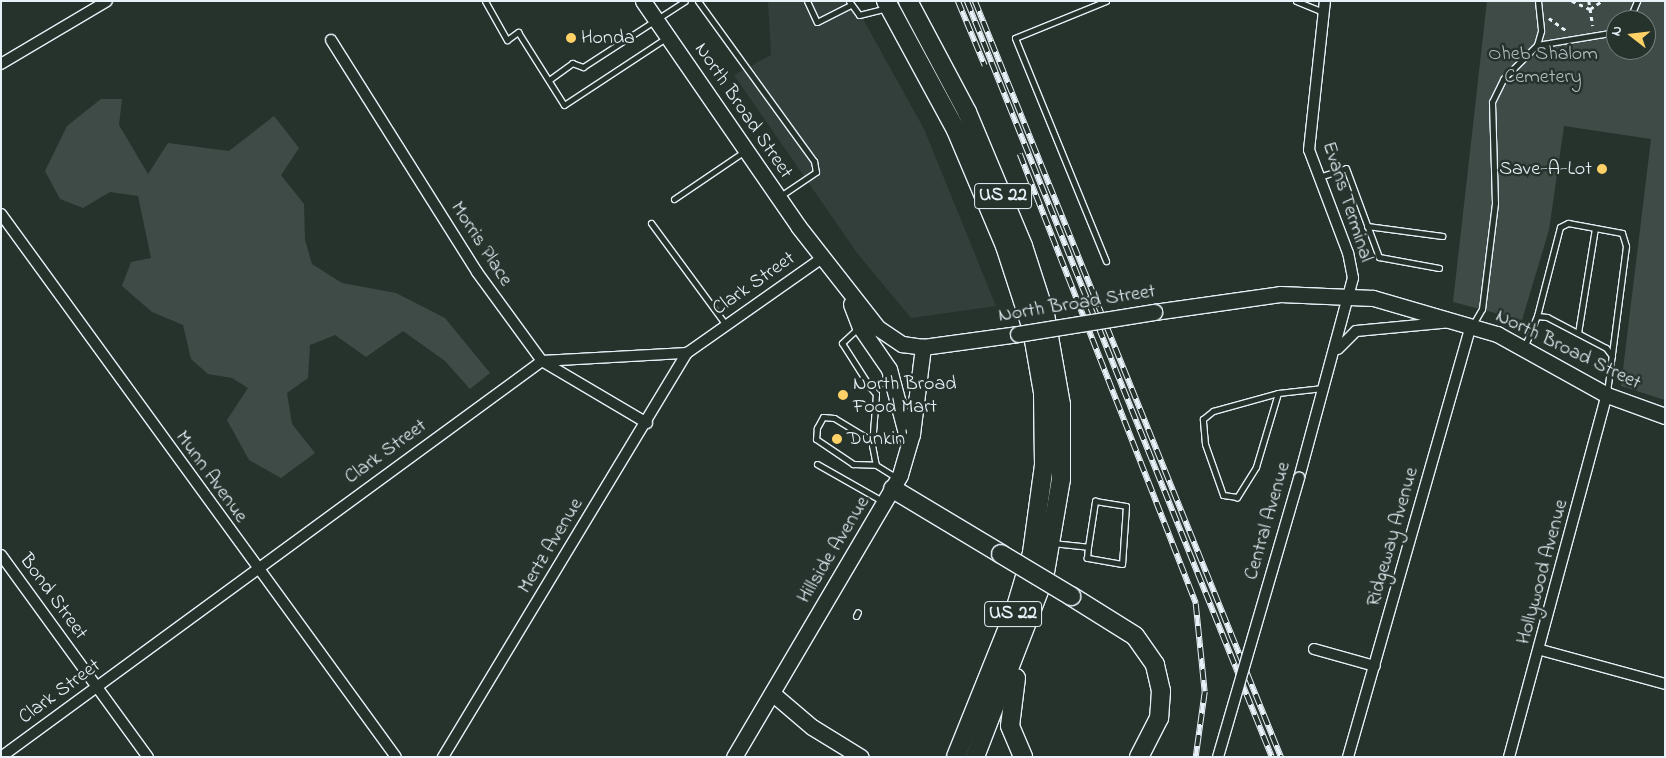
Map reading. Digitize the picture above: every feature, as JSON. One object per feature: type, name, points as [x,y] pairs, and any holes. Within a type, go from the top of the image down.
[{"type":"highway","name":"US 22","points":[[908,1],[987,158],[1045,314],[1062,432],[1052,543],[1031,619],[975,757]]},
{"type":"highway","name":"US 22","points":[[888,4],[956,130],[1002,238],[1030,321],[1043,393],[1044,465],[1032,553],[1015,610],[956,757]]},
{"type":"highway","points":[[892,490],[1002,554],[1135,636],[1154,665],[1161,691],[1160,718],[1139,757]]},
{"type":"highway","points":[[1023,757],[1011,733],[1010,708],[1031,619]]},
{"type":"main road","name":"North Broad Street","points":[[644,2],[745,150],[844,289],[884,333],[902,344],[923,347],[1018,334],[1266,294],[1350,295],[1471,326],[1524,348],[1607,395],[1665,416]]},
{"type":"main road","points":[[844,289],[860,327],[893,380],[908,450]]},
{"type":"main road","name":"Hillside Avenue","points":[[734,757],[892,490],[908,450],[923,347]]},
{"type":"main road","points":[[772,694],[812,727],[861,757]]},
{"type":"street","points":[[1,64],[107,1]]},
{"type":"street","name":"Evans Terminal","points":[[1324,6],[1308,133],[1318,178],[1351,261],[1350,295]]},
{"type":"street","name":"Morris Place","points":[[331,40],[477,272],[542,361],[646,422]]},
{"type":"street","name":"Munn Avenue","points":[[1,214],[257,569],[396,757]]},
{"type":"street","name":"Clark Street","points":[[687,354],[822,258]]},
{"type":"street","name":"Central Avenue","points":[[1218,757],[1350,295]]},
{"type":"street","points":[[1333,356],[1356,331],[1456,322]]},
{"type":"street","name":"Ridgeway Avenue","points":[[1348,757],[1471,326]]},
{"type":"street","points":[[542,361],[687,354]]},
{"type":"street","name":"Mertz Avenue","points":[[443,757],[687,354]]},
{"type":"street","name":"Clark Street","points":[[1,757],[542,361]]},
{"type":"street","name":"Hollywood Avenue","points":[[1509,757],[1541,650],[1607,395]]},
{"type":"street","name":"Bond Street","points":[[1,554],[148,757]]},
{"type":"street","points":[[1314,648],[1375,666]]},
{"type":"street","points":[[1541,650],[1665,684]]},
{"type":"lane","points":[[485,1],[507,40],[518,32],[564,104],[668,37]]},
{"type":"lane","points":[[549,80],[572,64],[583,67],[685,1]]},
{"type":"lane","points":[[698,1],[814,161],[816,172],[778,197]]},
{"type":"lane","points":[[807,1],[817,22],[849,4],[859,15],[888,4]]},
{"type":"lane","points":[[1106,1],[1015,38],[1106,261]]},
{"type":"lane","points":[[1296,1],[1324,6]]},
{"type":"lane","points":[[1537,45],[1541,14],[1538,1]]},
{"type":"lane","points":[[1471,326],[1482,309],[1496,203],[1492,102],[1503,79],[1537,45],[1579,38],[1595,38],[1606,35]]},
{"type":"lane","points":[[674,199],[745,150]]},
{"type":"lane","points":[[1318,178],[1346,168],[1379,258],[1439,268]]},
{"type":"lane","points":[[651,223],[726,326]]},
{"type":"lane","points":[[1524,348],[1537,316],[1560,227],[1568,223],[1622,233],[1626,246],[1607,395]]},
{"type":"lane","points":[[1367,226],[1442,236]]},
{"type":"lane","points":[[1578,333],[1595,228]]},
{"type":"lane","points":[[1537,316],[1578,333],[1606,348],[1612,356]]},
{"type":"lane","points":[[860,327],[842,343],[876,394],[872,441],[876,466],[892,490]]},
{"type":"lane","points":[[870,387],[893,380]]},
{"type":"lane","points":[[1278,393],[1256,467],[1236,497],[1223,495],[1205,444],[1203,419],[1213,410],[1278,393],[1324,388]]},
{"type":"lane","points":[[872,441],[834,418],[823,417],[817,428],[816,439],[853,464],[876,466]]},
{"type":"lane","points":[[817,464],[892,490]]},
{"type":"lane","points":[[1095,501],[1126,506],[1122,564],[1087,558],[1088,547],[1095,501]]},
{"type":"lane","points":[[1052,543],[1088,547]]},
{"type":"path","points":[[1572,1],[1590,9]]},
{"type":"path","points":[[1589,1],[1595,38]]},
{"type":"path","points":[[1590,9],[1602,1]]},
{"type":"path","points":[[1541,14],[1579,38]]},
{"type":"shaded area","points":[[768,1],[853,1],[924,129],[996,306],[911,318],[857,253],[734,75],[771,55]]},
{"type":"green space","name":"Oheb Shalom Cemetery","points":[[1487,1],[1665,1],[1665,400],[1621,386],[1651,139],[1564,126],[1549,230],[1522,320],[1453,302]]},
{"type":"green space","points":[[101,99],[122,99],[119,125],[148,174],[168,143],[229,151],[274,116],[299,148],[281,175],[304,204],[305,240],[312,264],[342,283],[396,293],[445,318],[490,373],[470,389],[445,361],[403,331],[366,357],[335,335],[310,345],[308,378],[287,393],[292,424],[315,453],[281,478],[249,460],[227,420],[248,388],[232,378],[208,374],[191,359],[183,325],[152,312],[122,286],[131,262],[151,258],[138,196],[110,192],[83,208],[60,199],[45,171],[67,126]]},
{"type":"railway","points":[[958,1],[985,66]]},
{"type":"railway","points":[[967,1],[1272,757]]},
{"type":"railway","points":[[975,1],[1281,757]]},
{"type":"railway","points":[[1020,154],[1196,604],[1205,692],[1196,757]]},
{"type":"place","name":"Honda","points":[[571,38]]},
{"type":"place","name":"Save-A-Lot","points":[[1602,169]]},
{"type":"place","name":"North Broad Food Mart","points":[[843,395]]},
{"type":"place","name":"Dunkin'","points":[[837,439]]}]
